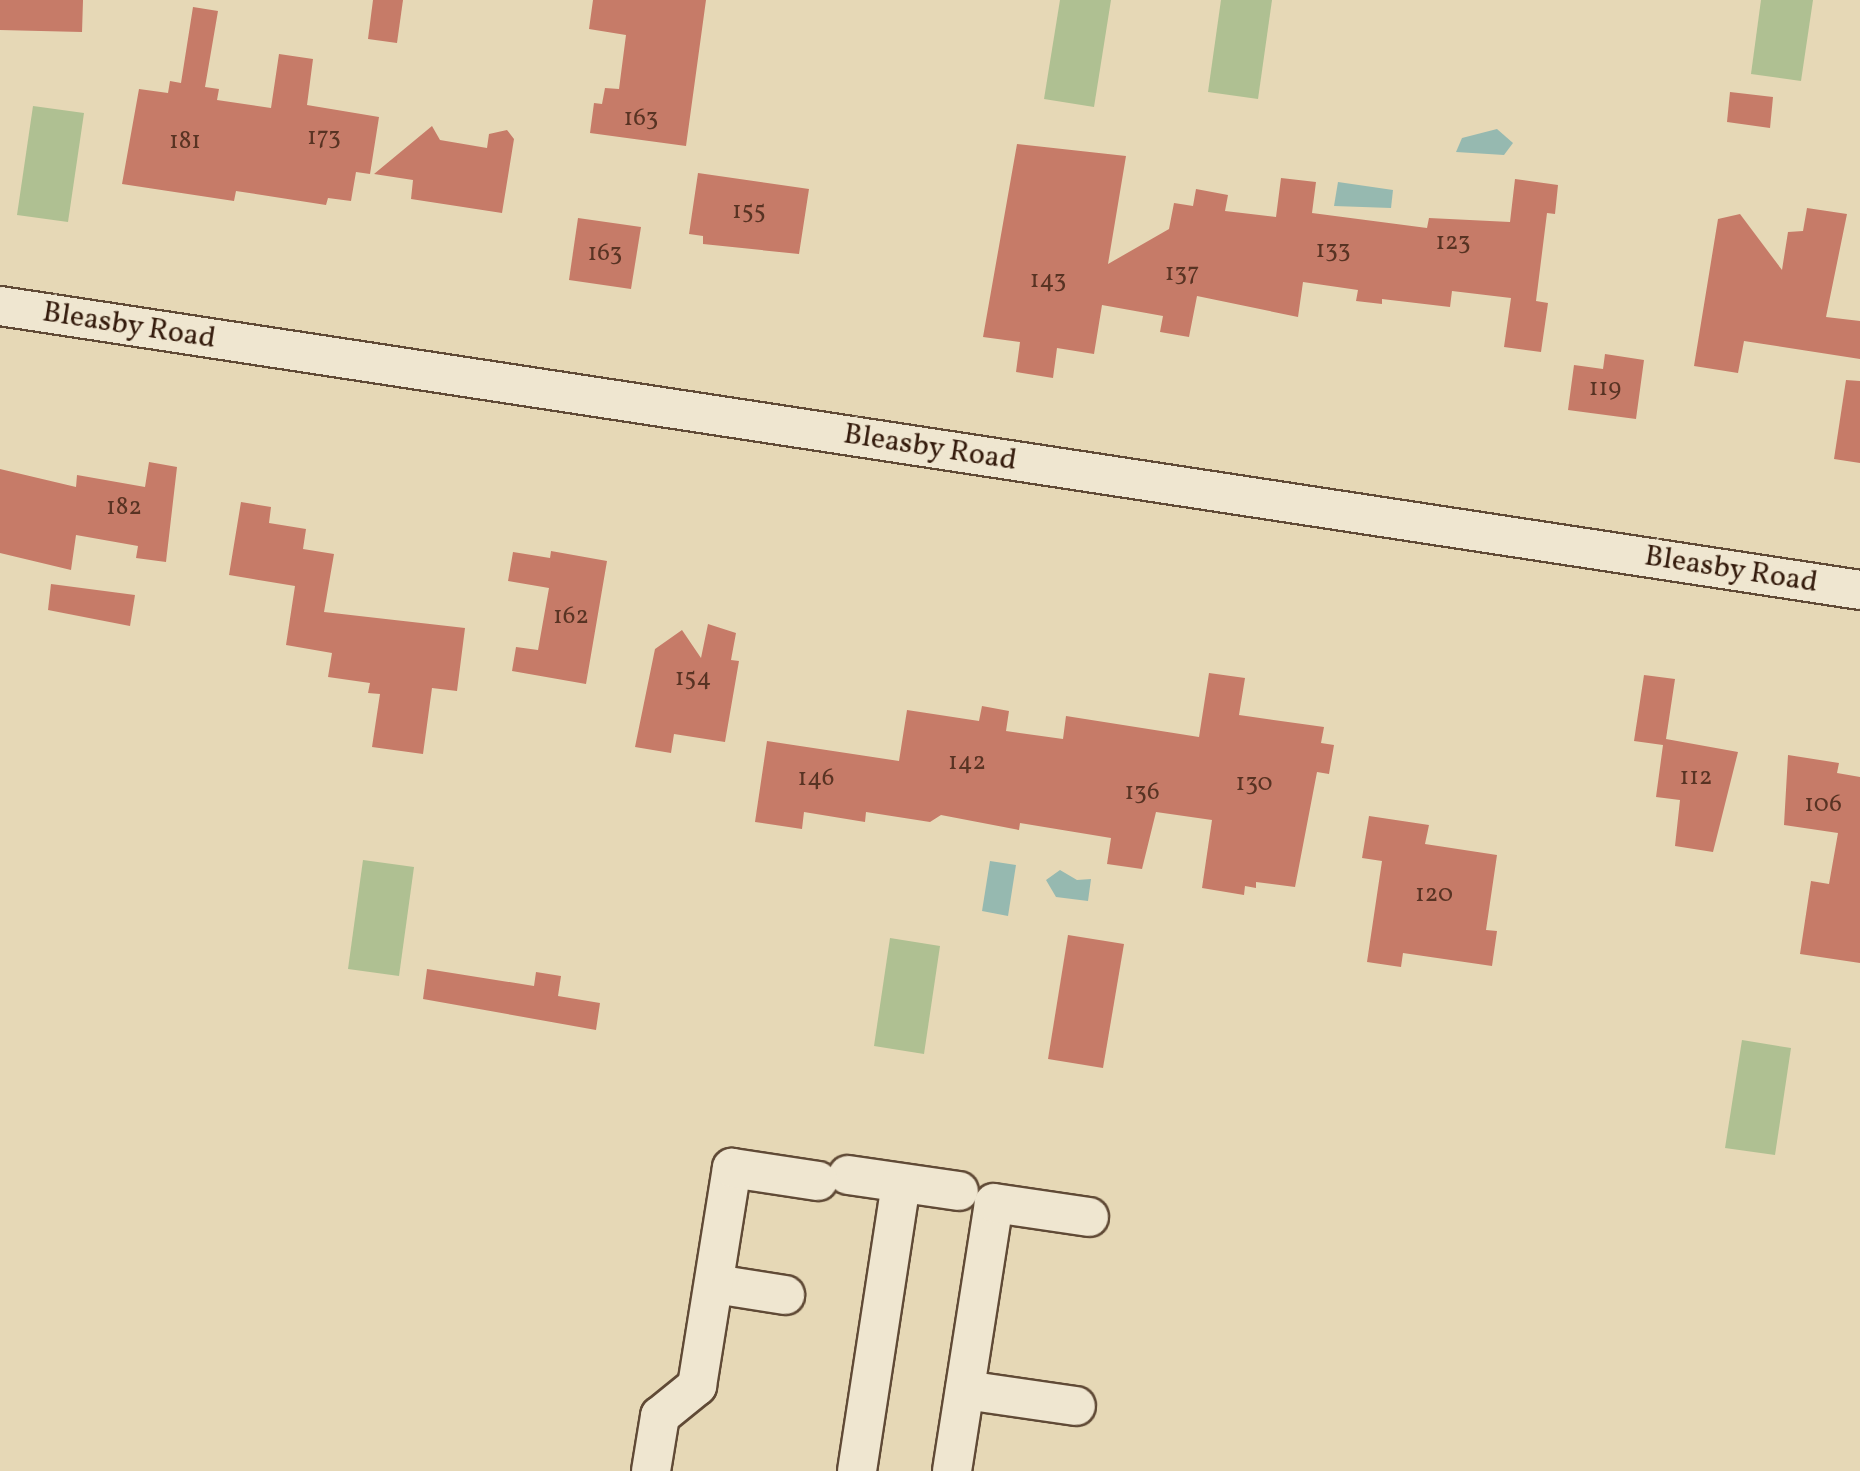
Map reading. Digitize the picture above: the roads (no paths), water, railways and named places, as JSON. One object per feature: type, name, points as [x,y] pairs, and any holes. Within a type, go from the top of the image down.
[{"type":"street","name":"Bleasby Road","points":[[0,306],[1860,590]]},
{"type":"street","points":[[652,1471],[660,1416],[697,1386],[732,1168],[959,1191]]},
{"type":"street","points":[[857,1471],[902,1183]]},
{"type":"street","points":[[952,1471],[994,1203],[1089,1218]]},
{"type":"street","points":[[715,1284],[784,1295]]},
{"type":"street","points":[[965,1390],[1076,1406]]},
{"type":"water","points":[[1497,129],[1513,143],[1504,155],[1456,152],[1462,138]]},
{"type":"water","points":[[1338,182],[1393,190],[1391,208],[1334,206]]},
{"type":"water","points":[[990,861],[1016,865],[1008,916],[982,911]]},
{"type":"water","points":[[1060,870],[1077,880],[1091,879],[1088,901],[1056,897],[1046,880]]}]
